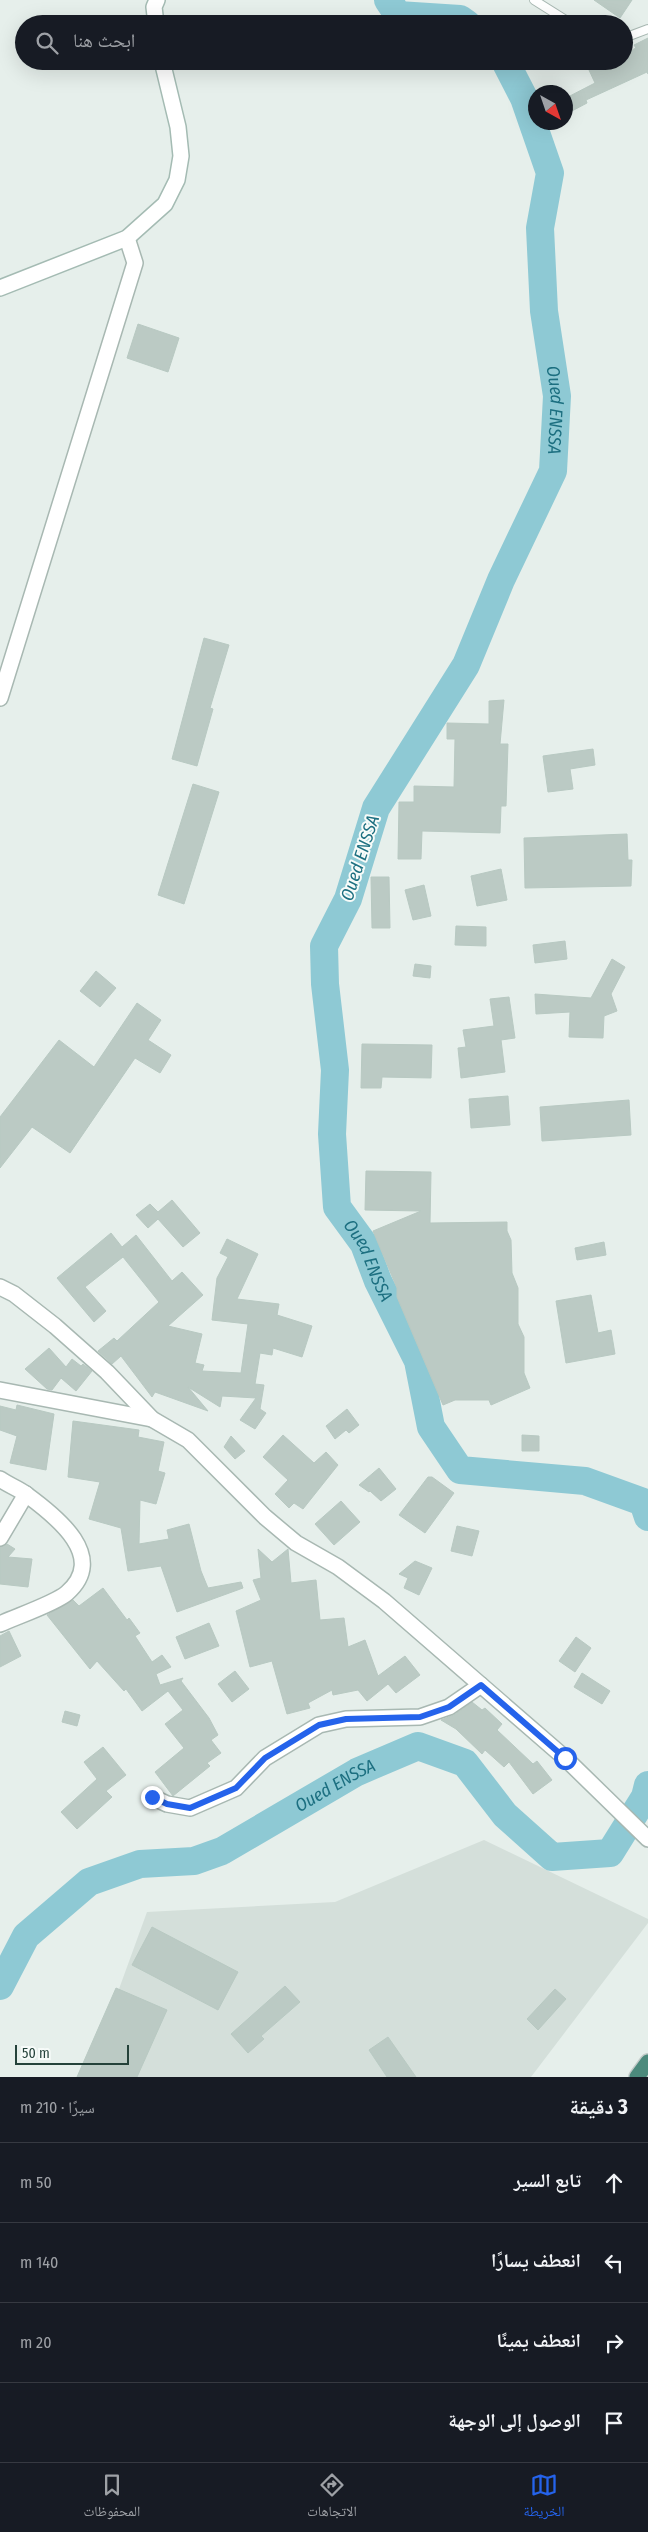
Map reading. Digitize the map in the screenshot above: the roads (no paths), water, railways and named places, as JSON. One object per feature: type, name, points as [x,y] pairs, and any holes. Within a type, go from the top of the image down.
[{"type":"highway","points":[[637,2077],[648,2062]]},
{"type":"street","points":[[155,15],[154,7],[156,0]]},
{"type":"street","points":[[0,288],[127,238],[166,204],[177,180],[181,156],[178,127],[164,70]]},
{"type":"street","points":[[0,698],[134,263],[127,238]]},
{"type":"street","points":[[0,1287],[14,1294],[55,1326],[106,1372],[152,1419],[188,1440],[265,1517],[290,1538],[338,1567],[384,1601],[565,1758],[648,1839]]},
{"type":"street","points":[[0,1390],[152,1419]]},
{"type":"street","points":[[0,1479],[26,1494],[66,1527],[84,1558],[81,1577],[66,1594],[0,1624]]},
{"type":"street","points":[[0,1538],[26,1494]]},
{"type":"street","points":[[152,1797],[167,1804],[190,1808],[236,1788],[265,1758],[319,1725],[346,1719],[420,1717],[449,1707],[481,1685]]},
{"type":"lane","points":[[534,0],[558,15]]},
{"type":"lane","points":[[633,35],[648,29]]},
{"type":"waterway","name":"Oued ENSSA","points":[[388,0],[398,15]]},
{"type":"waterway","name":"Oued ENSSA","points":[[510,70],[524,98],[550,173],[540,228],[544,311],[557,396],[553,471],[501,580],[466,665],[376,808],[348,899],[324,946],[325,984],[335,1070],[332,1134],[337,1207],[364,1244],[378,1281],[418,1361],[431,1427],[460,1470],[585,1481],[643,1502],[648,1517]]},
{"type":"waterway","name":"Oued ENSSA","points":[[0,1986],[26,1936],[89,1882],[140,1864],[194,1861],[222,1851],[357,1772],[418,1746],[465,1763],[505,1815],[552,1857],[610,1853],[645,1797],[648,1785]]}]
